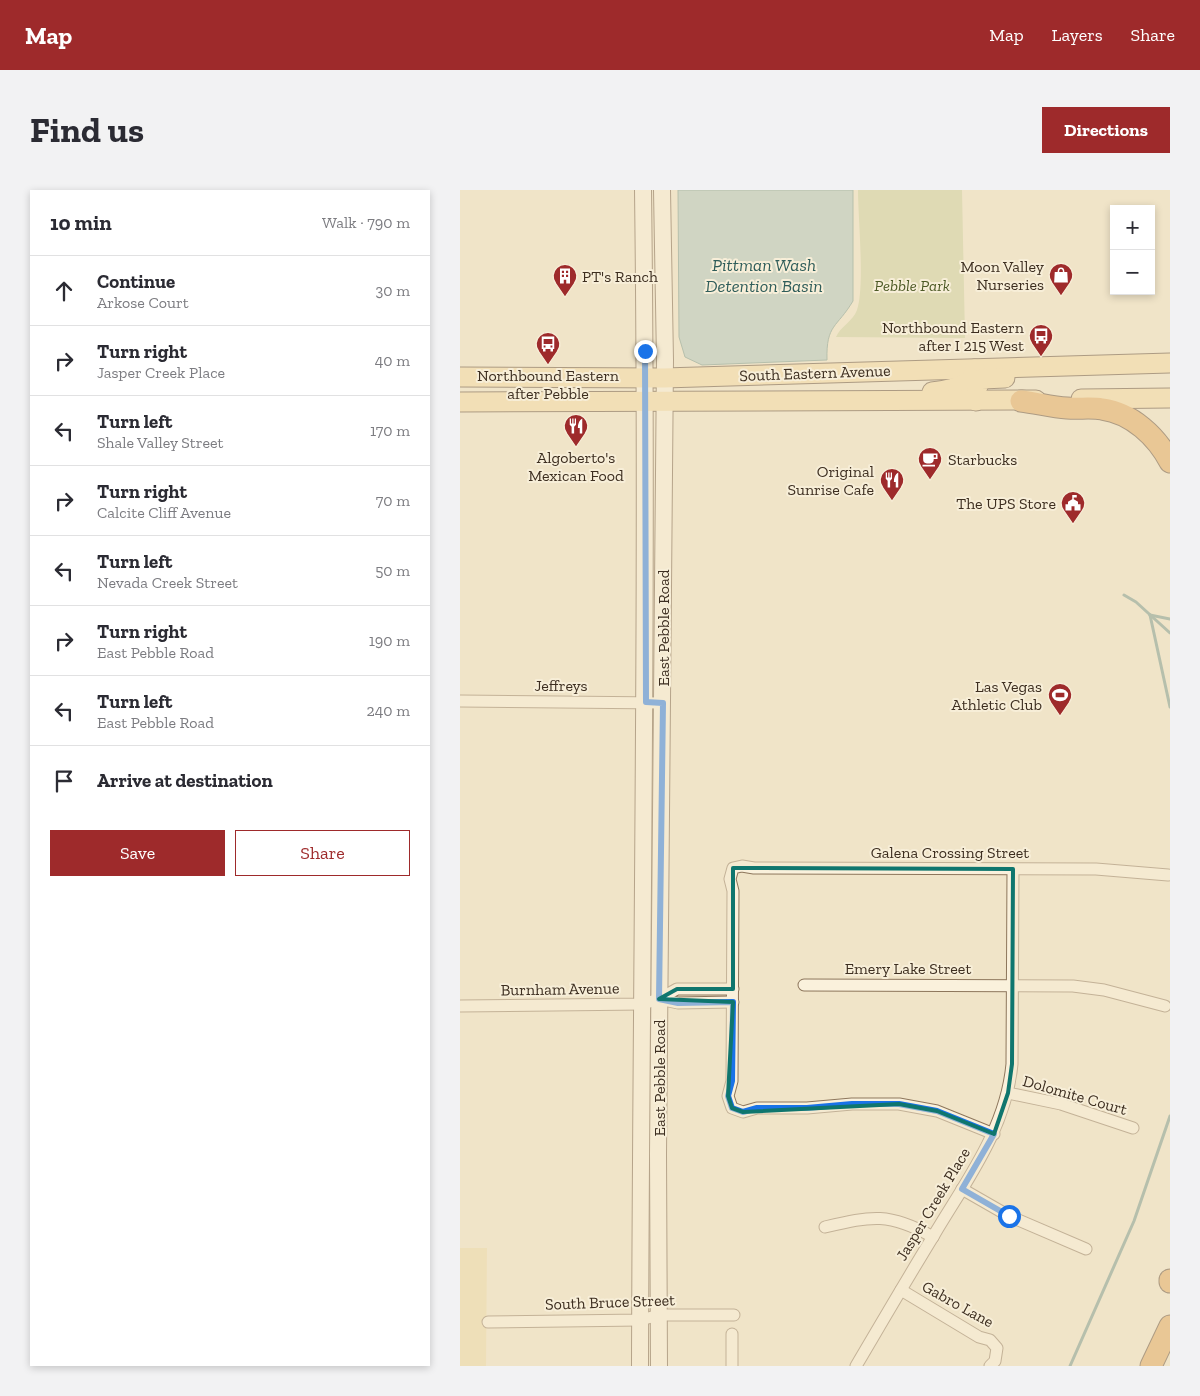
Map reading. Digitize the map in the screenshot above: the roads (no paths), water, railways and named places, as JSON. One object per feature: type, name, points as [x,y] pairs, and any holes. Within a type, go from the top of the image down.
[{"type":"highway","points":[[1021,401],[1067,408],[1103,409],[1122,415],[1137,422],[1163,449],[1170,462]]},
{"type":"highway","points":[[1152,1366],[1170,1326]]},
{"type":"main road","name":"East Pebble Road","points":[[643,190],[655,378]]},
{"type":"main road","points":[[657,190],[662,209]]},
{"type":"main road","name":"East Pebble Road","points":[[640,1366],[646,702],[662,190]]},
{"type":"main road","name":"South Eastern Avenue","points":[[460,377],[655,378],[1170,363]]},
{"type":"main road","points":[[976,401],[976,388],[982,379],[1050,375],[1059,372],[1062,366]]},
{"type":"main road","points":[[885,401],[924,392],[951,390],[971,381],[975,369]]},
{"type":"main road","name":"South Eastern Avenue","points":[[460,402],[1021,401],[1170,398]]},
{"type":"main road","name":"East Pebble Road","points":[[654,402],[663,703],[659,999],[659,1366]]},
{"type":"street","name":"Jeffreys","points":[[460,700],[663,703]]},
{"type":"street","name":"Galena Crossing Street","points":[[732,989],[733,891],[730,879],[733,868],[742,866],[754,868],[1096,869],[1168,876]]},
{"type":"street","name":"Jasper Creek Place","points":[[856,1366],[994,1134],[1008,1093],[1012,1064],[1013,869]]},
{"type":"street","name":"Emery Lake Street","points":[[804,985],[1013,984],[1089,987],[1165,1006]]},
{"type":"street","name":"Burnham Avenue","points":[[460,1006],[643,1004],[659,999],[677,989],[732,989]]},
{"type":"street","points":[[732,989],[732,1081],[728,1096],[732,1108],[743,1112],[757,1108],[899,1104],[937,1111],[994,1134]]},
{"type":"street","points":[[659,999],[678,1003],[733,1002]]},
{"type":"street","name":"Dolomite Court","points":[[1008,1093],[1061,1104],[1133,1128]]},
{"type":"street","points":[[962,1189],[1009,1216],[1086,1249]]},
{"type":"street","points":[[825,1227],[857,1219],[889,1219],[909,1224],[932,1237]]},
{"type":"street","name":"Gabro Lane","points":[[901,1290],[979,1337],[990,1340],[997,1348],[995,1361],[990,1366]]},
{"type":"street","name":"South Bruce Street","points":[[488,1322],[640,1320],[660,1315],[734,1315]]},
{"type":"street","points":[[732,1334],[732,1366]]},
{"type":"water","name":"Pittman Wash Detention Basin","points":[[678,190],[853,190],[853,301],[834,327],[828,339],[827,360],[702,365],[685,357],[679,337]]},
{"type":"waterway","points":[[1124,595],[1136,602],[1170,633]]},
{"type":"waterway","points":[[1150,615],[1170,707]]},
{"type":"waterway","points":[[1150,615],[1170,619]]},
{"type":"waterway","points":[[1070,1366],[1134,1221],[1170,1116]]},
{"type":"place","name":"Moon Valley Nurseries","points":[[1061,296]]},
{"type":"place","name":"PT's Ranch","points":[[565,297]]},
{"type":"place","name":"Northbound Eastern after I 215 West","points":[[1041,357]]},
{"type":"place","name":"Northbound Eastern after Pebble","points":[[548,365]]},
{"type":"place","name":"Algoberto's Mexican Food","points":[[576,447]]},
{"type":"place","name":"Starbucks","points":[[930,480]]},
{"type":"place","name":"Original Sunrise Cafe","points":[[892,501]]},
{"type":"place","name":"The UPS Store","points":[[1073,524]]},
{"type":"place","name":"Las Vegas Athletic Club","points":[[1060,716]]},
{"type":"park label","name":"Pebble Park","points":[[912,285]]}]
